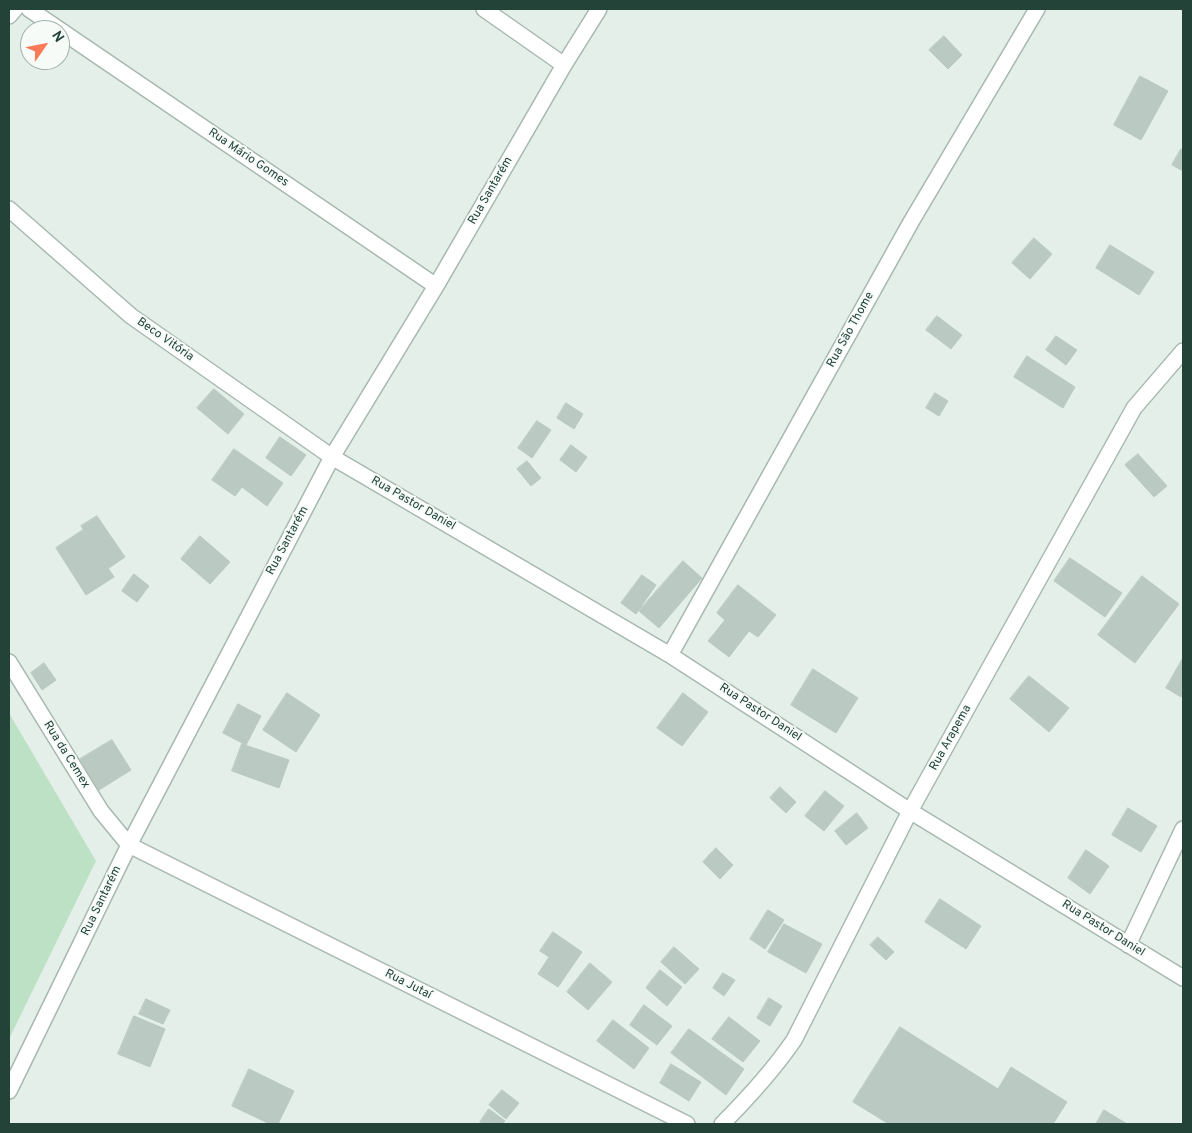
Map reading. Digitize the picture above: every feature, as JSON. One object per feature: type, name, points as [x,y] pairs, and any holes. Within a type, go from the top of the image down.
[{"type":"street","points":[[9,16],[15,9]]},
{"type":"street","name":"Rua Mário Gomes","points":[[29,9],[436,286]]},
{"type":"street","points":[[484,9],[564,65]]},
{"type":"street","name":"Rua Santarém","points":[[9,1091],[129,845],[332,457],[436,286],[564,65],[599,9]]},
{"type":"street","name":"Rua São Thome","points":[[670,655],[911,222],[1037,9]]},
{"type":"street","name":"Beco Vitória","points":[[9,209],[131,316],[332,457]]},
{"type":"street","name":"Rua Arapema","points":[[722,1124],[758,1088],[794,1040],[910,811],[1134,408],[1183,351]]},
{"type":"street","name":"Rua Pastor Daniel","points":[[332,457],[670,655],[910,811],[1183,978]]},
{"type":"street","name":"Rua da Cemex","points":[[9,662],[101,811],[129,845]]},
{"type":"street","points":[[1128,944],[1183,830]]},
{"type":"street","name":"Rua Jutaí","points":[[129,845],[687,1124]]},
{"type":"green space","points":[[9,713],[96,861],[9,1039]]},
{"type":"building","points":[[944,36],[962,55],[948,69],[929,50]]},
{"type":"building","points":[[1140,76],[1168,91],[1141,140],[1114,125]]},
{"type":"building","points":[[1181,149],[1183,150],[1183,171],[1172,165]]},
{"type":"building","points":[[1034,238],[1052,254],[1030,279],[1012,263]]},
{"type":"building","points":[[1110,245],[1154,272],[1139,295],[1096,268]]},
{"type":"building","points":[[937,316],[962,335],[951,349],[926,330]]},
{"type":"building","points":[[1056,336],[1077,350],[1066,365],[1046,350]]},
{"type":"building","points":[[1027,356],[1075,387],[1063,408],[1014,377]]},
{"type":"building","points":[[214,389],[244,414],[228,434],[197,408]]},
{"type":"building","points":[[935,393],[948,401],[939,416],[926,408]]},
{"type":"building","points":[[566,403],[583,414],[574,429],[557,418]]},
{"type":"building","points":[[537,421],[551,430],[532,458],[518,448]]},
{"type":"building","points":[[280,437],[306,455],[291,476],[266,458]]},
{"type":"building","points":[[571,445],[587,457],[576,472],[560,460]]},
{"type":"building","points":[[234,449],[283,483],[267,506],[242,487],[235,496],[212,480]]},
{"type":"building","points":[[1138,454],[1167,486],[1154,497],[1125,465]]},
{"type":"building","points":[[527,461],[541,478],[531,486],[517,469]]},
{"type":"building","points":[[97,516],[125,557],[109,568],[81,526]]},
{"type":"building","points":[[83,530],[114,577],[86,595],[56,548]]},
{"type":"building","points":[[200,536],[230,562],[210,584],[181,559]]},
{"type":"building","points":[[1070,558],[1122,593],[1105,617],[1054,581]]},
{"type":"building","points":[[683,561],[702,578],[659,628],[639,611]]},
{"type":"building","points":[[134,574],[149,586],[137,602],[122,591]]},
{"type":"building","points":[[642,575],[656,585],[636,614],[621,603]]},
{"type":"building","points":[[1142,576],[1179,604],[1135,663],[1098,635]]},
{"type":"building","points":[[738,585],[776,615],[758,637],[749,631],[729,657],[708,641],[725,620],[717,613]]},
{"type":"building","points":[[1183,658],[1183,693],[1181,697],[1166,688]]},
{"type":"building","points":[[44,663],[56,680],[42,690],[31,673]]},
{"type":"building","points":[[813,669],[858,698],[836,733],[791,705]]},
{"type":"building","points":[[1029,676],[1069,708],[1049,732],[1010,699]]},
{"type":"building","points":[[287,693],[320,715],[296,752],[263,730]]},
{"type":"building","points":[[683,693],[708,712],[682,746],[657,728]]},
{"type":"building","points":[[238,704],[261,716],[246,745],[223,733]]},
{"type":"building","points":[[112,740],[131,770],[99,790],[80,759]]},
{"type":"building","points":[[242,744],[289,760],[279,788],[232,771]]},
{"type":"building","points":[[780,787],[796,802],[786,813],[770,798]]},
{"type":"building","points":[[825,791],[844,806],[824,831],[805,816]]},
{"type":"building","points":[[1128,808],[1157,826],[1141,852],[1112,835]]},
{"type":"building","points":[[857,813],[868,828],[846,845],[835,831]]},
{"type":"building","points":[[716,848],[733,865],[720,879],[703,862]]},
{"type":"building","points":[[1086,850],[1109,866],[1090,894],[1068,878]]},
{"type":"building","points":[[940,899],[981,926],[966,949],[925,922]]},
{"type":"building","points":[[768,910],[784,920],[765,949],[750,939]]},
{"type":"building","points":[[784,924],[822,944],[806,973],[768,952]]},
{"type":"building","points":[[553,932],[582,952],[558,987],[538,974],[549,957],[540,951]]},
{"type":"building","points":[[878,937],[894,952],[886,960],[870,945]]},
{"type":"building","points":[[674,947],[699,969],[685,984],[661,962]]},
{"type":"building","points":[[590,963],[612,982],[588,1010],[567,992]]},
{"type":"building","points":[[660,970],[682,987],[667,1006],[646,988]]},
{"type":"building","points":[[723,973],[735,980],[724,996],[713,988]]},
{"type":"building","points":[[769,998],[782,1006],[770,1026],[757,1018]]},
{"type":"building","points":[[146,999],[170,1010],[163,1024],[139,1014]]},
{"type":"building","points":[[644,1005],[672,1026],[657,1045],[630,1025]]},
{"type":"building","points":[[134,1016],[165,1029],[150,1067],[118,1054]]},
{"type":"building","points":[[729,1017],[760,1041],[743,1062],[712,1039]]},
{"type":"building","points":[[613,1020],[649,1048],[634,1069],[597,1041]]},
{"type":"building","points":[[900,1027],[998,1089],[1011,1067],[1067,1102],[1053,1124],[889,1124],[853,1102]]},
{"type":"building","points":[[689,1029],[744,1069],[726,1095],[671,1053]]},
{"type":"building","points":[[671,1064],[701,1082],[689,1101],[660,1083]]},
{"type":"building","points":[[249,1069],[294,1091],[278,1124],[270,1124],[232,1106]]},
{"type":"building","points":[[502,1090],[519,1103],[506,1119],[489,1105]]},
{"type":"building","points":[[489,1109],[505,1121],[502,1124],[483,1124],[480,1122]]},
{"type":"building","points":[[1104,1110],[1127,1124],[1096,1124]]}]
